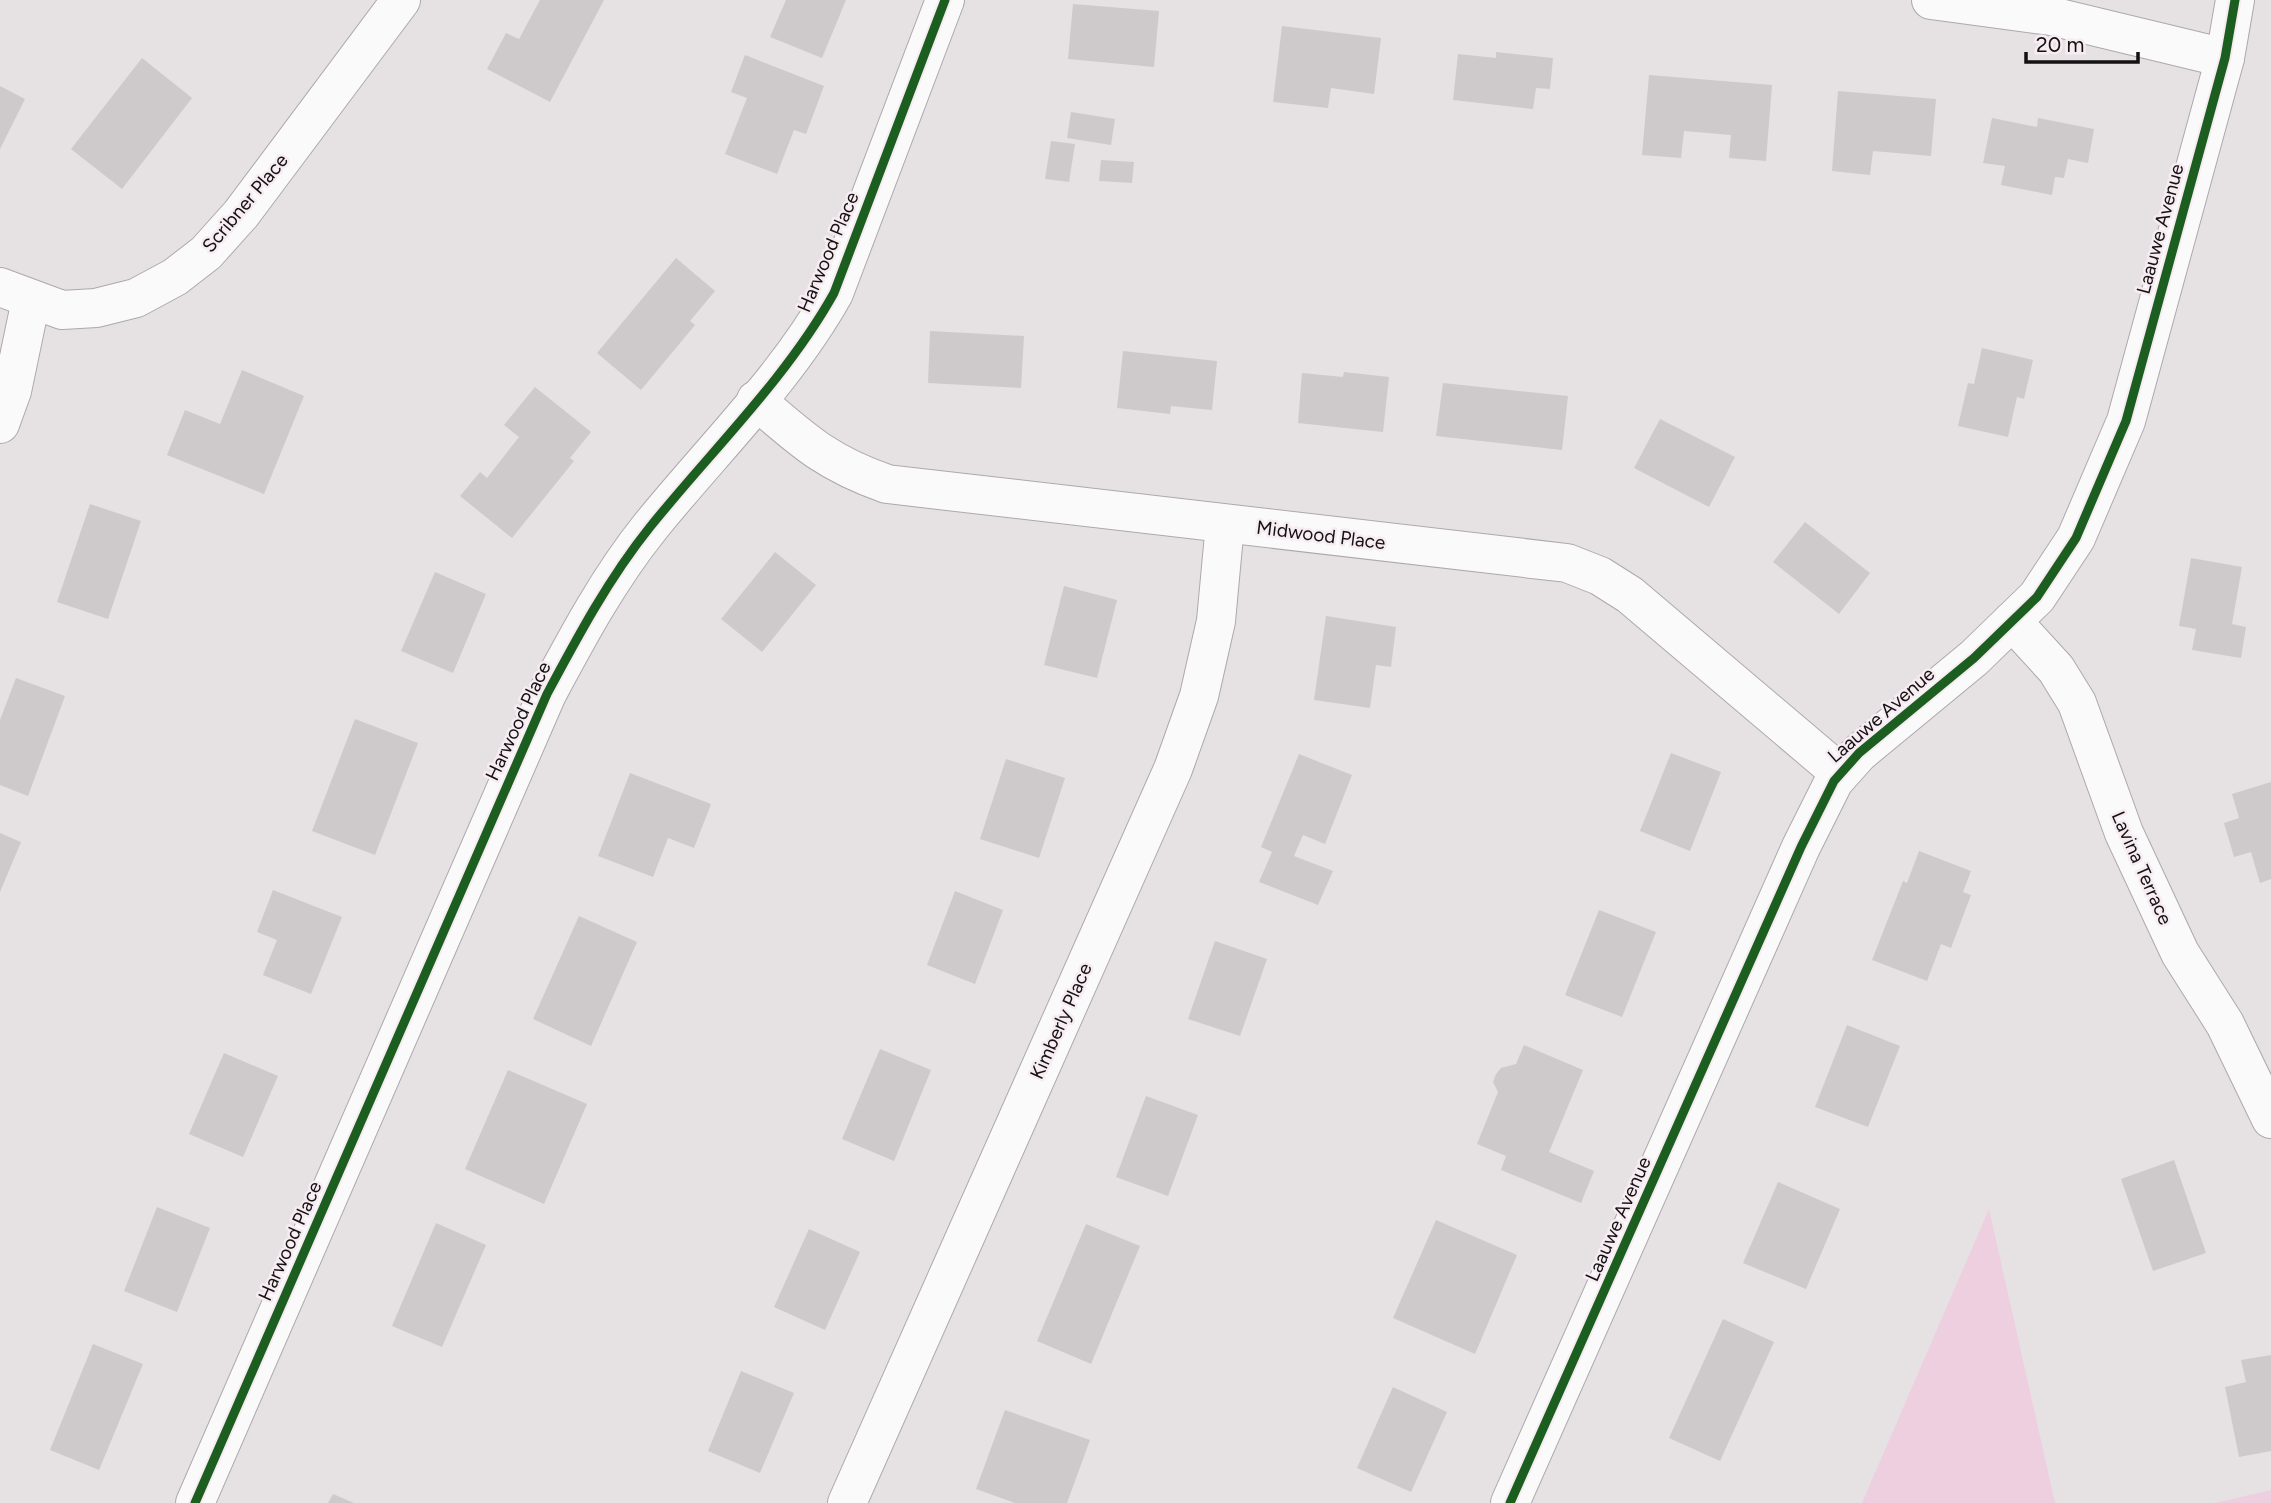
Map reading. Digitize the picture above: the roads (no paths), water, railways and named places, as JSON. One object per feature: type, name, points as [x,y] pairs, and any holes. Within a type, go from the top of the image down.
[{"type":"street","name":"Scribner Place","points":[[0,424],[12,391],[16,293],[62,310],[109,305],[136,298],[176,277],[206,253],[257,192],[401,0]]},
{"type":"street","name":"Harwood Place","points":[[195,1503],[547,694],[593,609],[648,529],[809,337],[834,293],[945,0]]},
{"type":"street","points":[[1931,0],[2051,16],[2225,58]]},
{"type":"street","name":"Laauwe Avenue","points":[[1510,1503],[1801,847],[1833,781],[1859,752],[1974,658],[2036,597],[2076,538],[2126,421],[2225,58],[2235,0]]},
{"type":"street","name":"Midwood Place","points":[[756,400],[814,450],[848,471],[887,484],[1567,563],[1600,576],[1630,594],[1840,773]]},
{"type":"street","name":"Kimberly Place","points":[[848,1503],[1173,769],[1199,696],[1216,621],[1225,524]]},
{"type":"street","name":"Lavina Terrace","points":[[2012,621],[2056,669],[2077,703],[2124,833],[2180,953],[2225,1024],[2258,1087],[2271,1119]]}]
